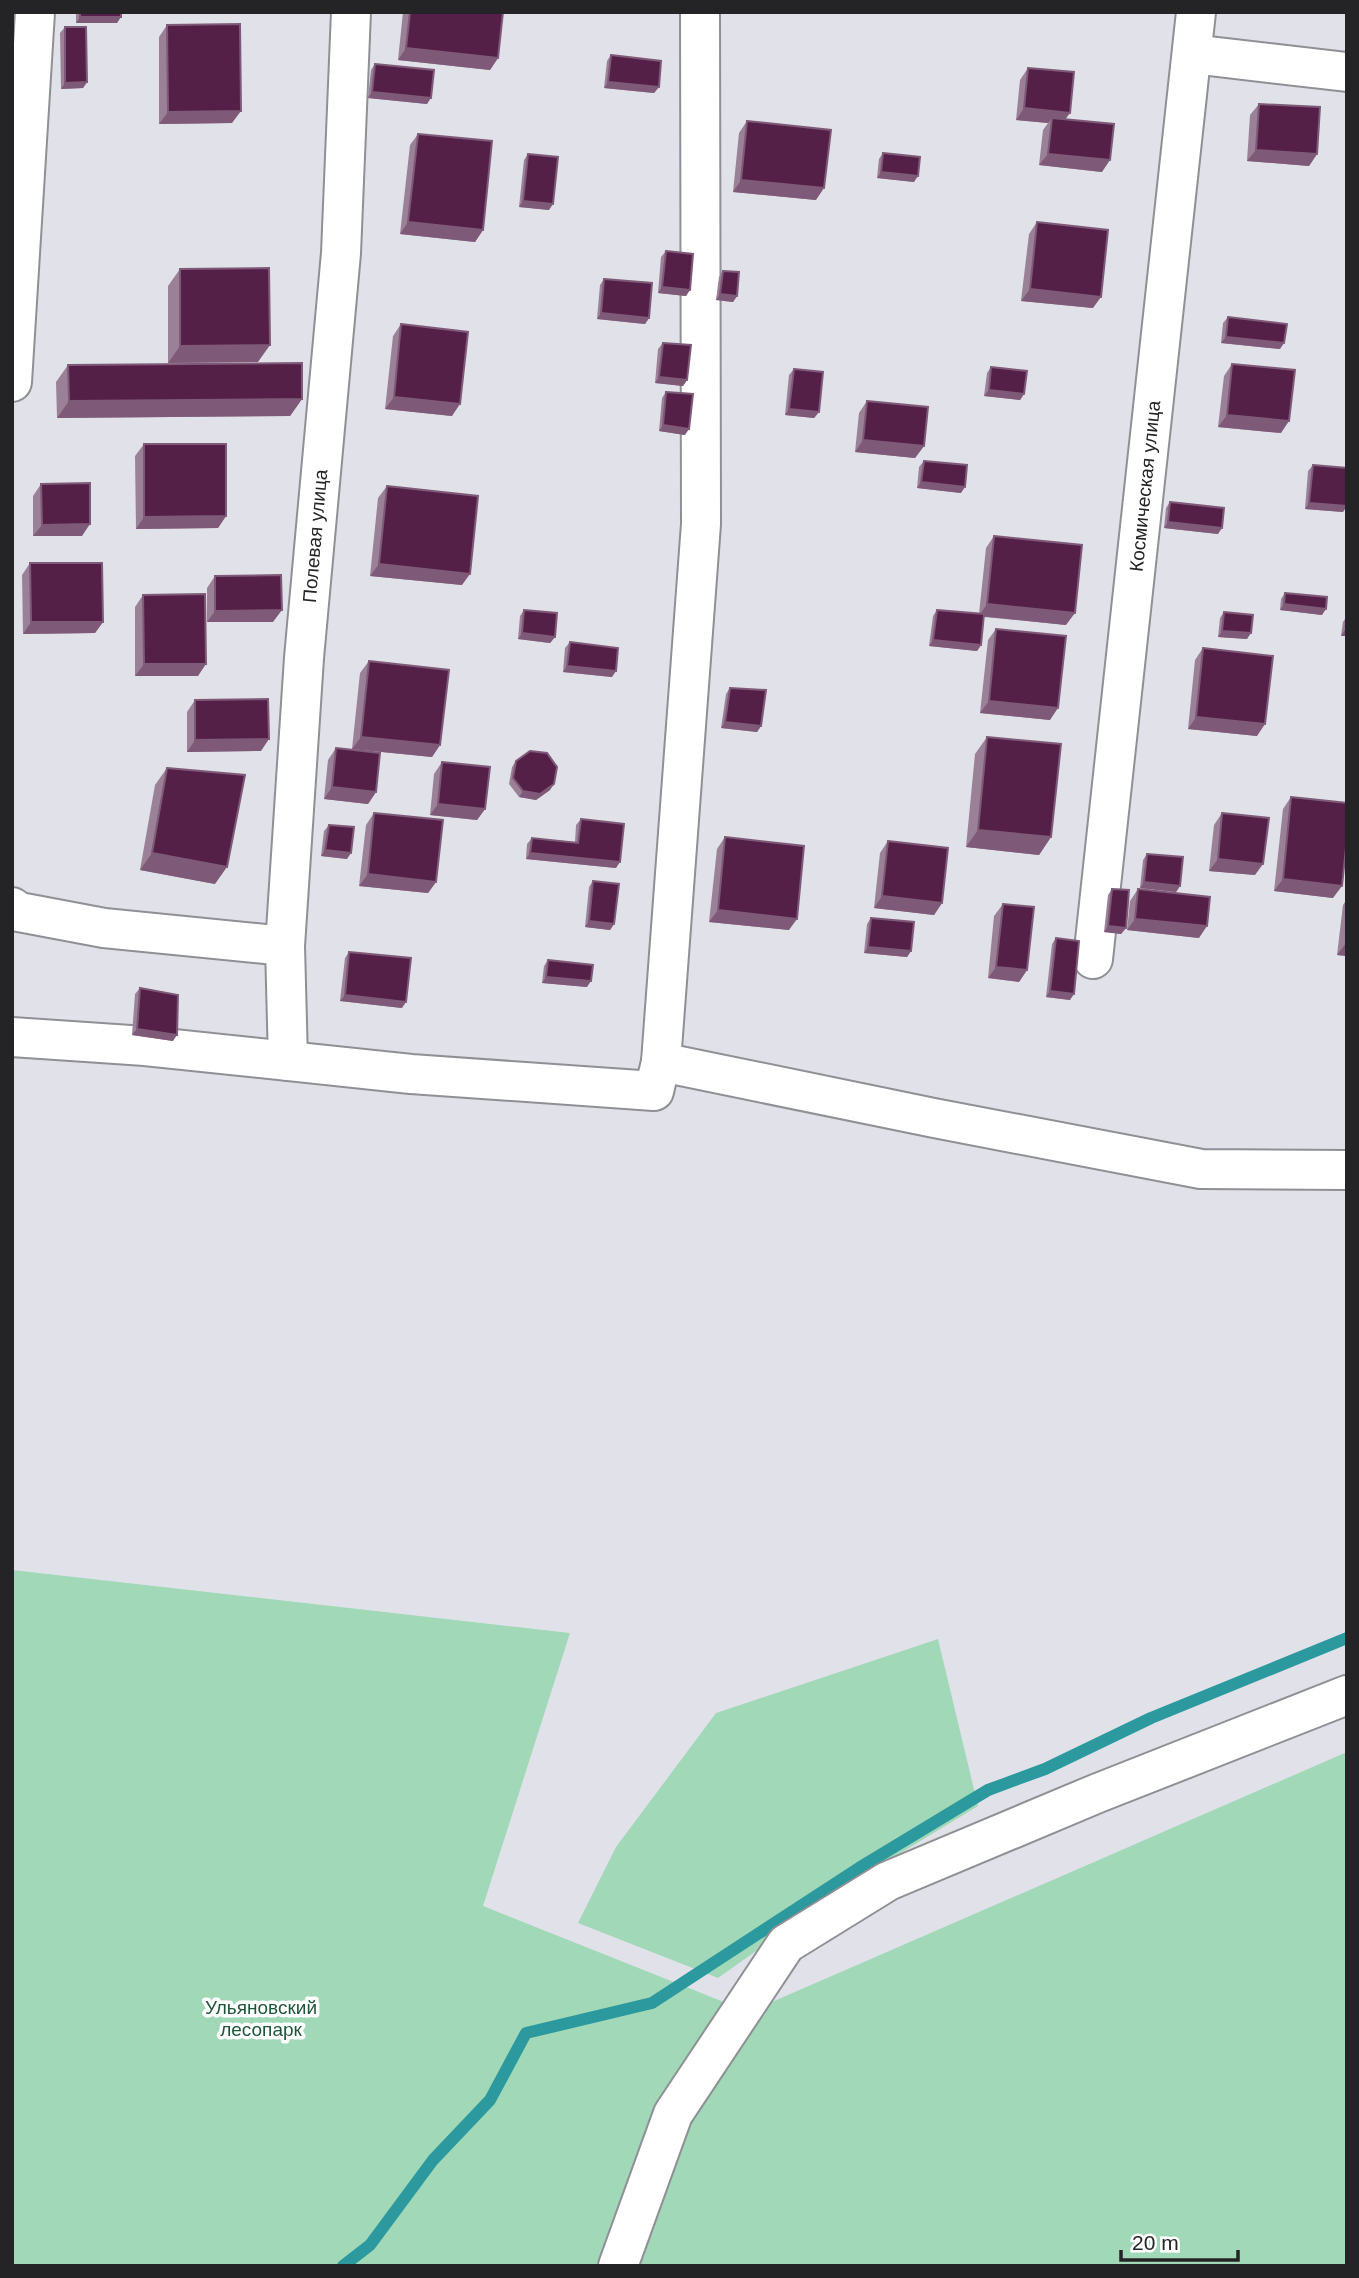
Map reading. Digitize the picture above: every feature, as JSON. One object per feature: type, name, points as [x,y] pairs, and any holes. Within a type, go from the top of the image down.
[{"type":"street","points":[[12,382],[35,12]]},
{"type":"street","name":"Полевая улица","points":[[288,1060],[285,946],[304,658],[341,253],[351,12]]},
{"type":"street","points":[[12,1037],[145,1046],[411,1074],[654,1091],[660,1062],[701,524],[700,12]]},
{"type":"street","name":"Космическая улица","points":[[1093,959],[1196,12]]},
{"type":"street","points":[[1192,54],[1347,72]]},
{"type":"street","points":[[12,907],[19,912],[104,928],[285,946]]},
{"type":"street","points":[[660,1062],[1201,1169],[1347,1170]]},
{"type":"street","points":[[618,2266],[673,2113],[786,1944],[888,1881],[1098,1793],[1347,1695]]},
{"type":"green space","name":"Ульяновский лесопарк","points":[[12,1570],[570,1633],[483,1906],[749,2012],[1347,1752],[1347,2266],[12,2266]]},
{"type":"green space","points":[[938,1639],[978,1806],[861,1877],[718,1978],[578,1923],[616,1847],[716,1713]]},
{"type":"building","points":[[80,12],[121,12],[121,17],[80,17]]},
{"type":"building","points":[[410,12],[503,12],[498,58],[406,48]]},
{"type":"building","points":[[240,24],[241,111],[168,112],[167,25]]},
{"type":"building","points":[[65,27],[86,27],[87,82],[65,83]]},
{"type":"building","points":[[611,55],[661,61],[659,87],[608,82]]},
{"type":"building","points":[[375,64],[434,70],[431,98],[372,92]]},
{"type":"building","points":[[1028,68],[1074,72],[1070,113],[1024,108]]},
{"type":"building","points":[[1259,104],[1320,107],[1317,154],[1256,150]]},
{"type":"building","points":[[1052,118],[1114,124],[1110,160],[1048,154]]},
{"type":"building","points":[[747,121],[831,130],[824,188],[741,180]]},
{"type":"building","points":[[418,134],[492,141],[483,230],[408,222]]},
{"type":"building","points":[[883,153],[920,157],[918,176],[881,172]]},
{"type":"building","points":[[528,154],[558,157],[553,204],[523,201]]},
{"type":"building","points":[[1037,222],[1108,230],[1101,297],[1030,289]]},
{"type":"building","points":[[666,251],[693,254],[690,290],[662,287]]},
{"type":"building","points":[[269,268],[270,345],[180,346],[180,269]]},
{"type":"building","points":[[723,271],[739,272],[737,296],[720,294]]},
{"type":"building","points":[[604,279],[652,283],[649,318],[601,313]]},
{"type":"building","points":[[1228,317],[1287,324],[1284,343],[1226,337]]},
{"type":"building","points":[[401,324],[468,332],[460,404],[394,397]]},
{"type":"building","points":[[663,343],[691,345],[687,380],[659,377]]},
{"type":"building","points":[[302,363],[302,399],[69,401],[68,365]]},
{"type":"building","points":[[1232,364],[1295,370],[1289,421],[1227,415]]},
{"type":"building","points":[[991,367],[1027,371],[1024,394],[989,390]]},
{"type":"building","points":[[794,369],[823,372],[819,412],[789,409]]},
{"type":"building","points":[[666,392],[693,394],[689,429],[663,425]]},
{"type":"building","points":[[867,401],[928,407],[924,446],[863,440]]},
{"type":"building","points":[[144,444],[226,444],[226,516],[144,517]]},
{"type":"building","points":[[924,461],[967,465],[965,487],[921,482]]},
{"type":"building","points":[[1313,465],[1347,468],[1347,506],[1309,503]]},
{"type":"building","points":[[90,483],[90,524],[42,525],[41,484]]},
{"type":"building","points":[[387,486],[478,496],[470,574],[379,564]]},
{"type":"building","points":[[1170,502],[1224,508],[1222,528],[1168,522]]},
{"type":"building","points":[[994,536],[1082,545],[1075,613],[987,604]]},
{"type":"building","points":[[30,563],[102,563],[103,622],[31,622]]},
{"type":"building","points":[[281,575],[282,610],[215,611],[215,576]]},
{"type":"building","points":[[1285,593],[1327,597],[1326,609],[1284,604]]},
{"type":"building","points":[[205,594],[206,664],[144,664],[143,595]]},
{"type":"building","points":[[524,610],[557,613],[555,637],[522,633]]},
{"type":"building","points":[[937,610],[984,614],[981,645],[933,640]]},
{"type":"building","points":[[1224,612],[1253,615],[1251,633],[1222,631]]},
{"type":"building","points":[[996,629],[1066,636],[1058,708],[989,701]]},
{"type":"building","points":[[570,642],[618,648],[616,671],[567,666]]},
{"type":"building","points":[[1203,648],[1273,656],[1265,724],[1196,717]]},
{"type":"building","points":[[369,661],[449,670],[440,745],[361,737]]},
{"type":"building","points":[[730,688],[766,690],[761,726],[725,722]]},
{"type":"building","points":[[268,699],[269,739],[195,740],[195,700]]},
{"type":"building","points":[[987,737],[1061,744],[1051,837],[978,830]]},
{"type":"building","points":[[336,748],[380,753],[376,792],[332,787]]},
{"type":"building","points":[[530,751],[547,753],[557,767],[554,784],[540,794],[523,791],[513,778],[516,761]]},
{"type":"building","points":[[442,762],[490,767],[485,809],[438,804]]},
{"type":"building","points":[[167,768],[245,775],[227,867],[152,853]]},
{"type":"building","points":[[1291,797],[1347,803],[1347,838],[1342,886],[1283,879]]},
{"type":"building","points":[[374,813],[443,820],[436,882],[368,874]]},
{"type":"building","points":[[1222,813],[1269,818],[1263,864],[1218,859]]},
{"type":"building","points":[[581,819],[624,824],[620,862],[530,853],[532,838],[578,843]]},
{"type":"building","points":[[329,825],[354,827],[351,853],[325,850]]},
{"type":"building","points":[[725,837],[804,846],[797,919],[718,910]]},
{"type":"building","points":[[888,841],[948,848],[942,903],[882,896]]},
{"type":"building","points":[[1147,854],[1183,857],[1180,886],[1144,882]]},
{"type":"building","points":[[593,881],[619,884],[614,924],[589,921]]},
{"type":"building","points":[[1112,889],[1129,890],[1126,928],[1108,926]]},
{"type":"building","points":[[1138,889],[1210,897],[1207,926],[1135,919]]},
{"type":"building","points":[[1003,904],[1034,907],[1027,970],[996,967]]},
{"type":"building","points":[[871,918],[914,922],[911,951],[868,947]]},
{"type":"building","points":[[1056,938],[1079,941],[1074,994],[1050,991]]},
{"type":"building","points":[[349,952],[411,958],[406,1002],[345,995]]},
{"type":"building","points":[[548,960],[593,965],[591,981],[546,977]]},
{"type":"building","points":[[140,988],[178,995],[177,1035],[137,1029]]},
{"type":"waterway","points":[[343,2266],[370,2245],[433,2160],[490,2100],[526,2033],[652,2003],[859,1868],[988,1790],[1045,1769],[1151,1718],[1347,1638]]}]
